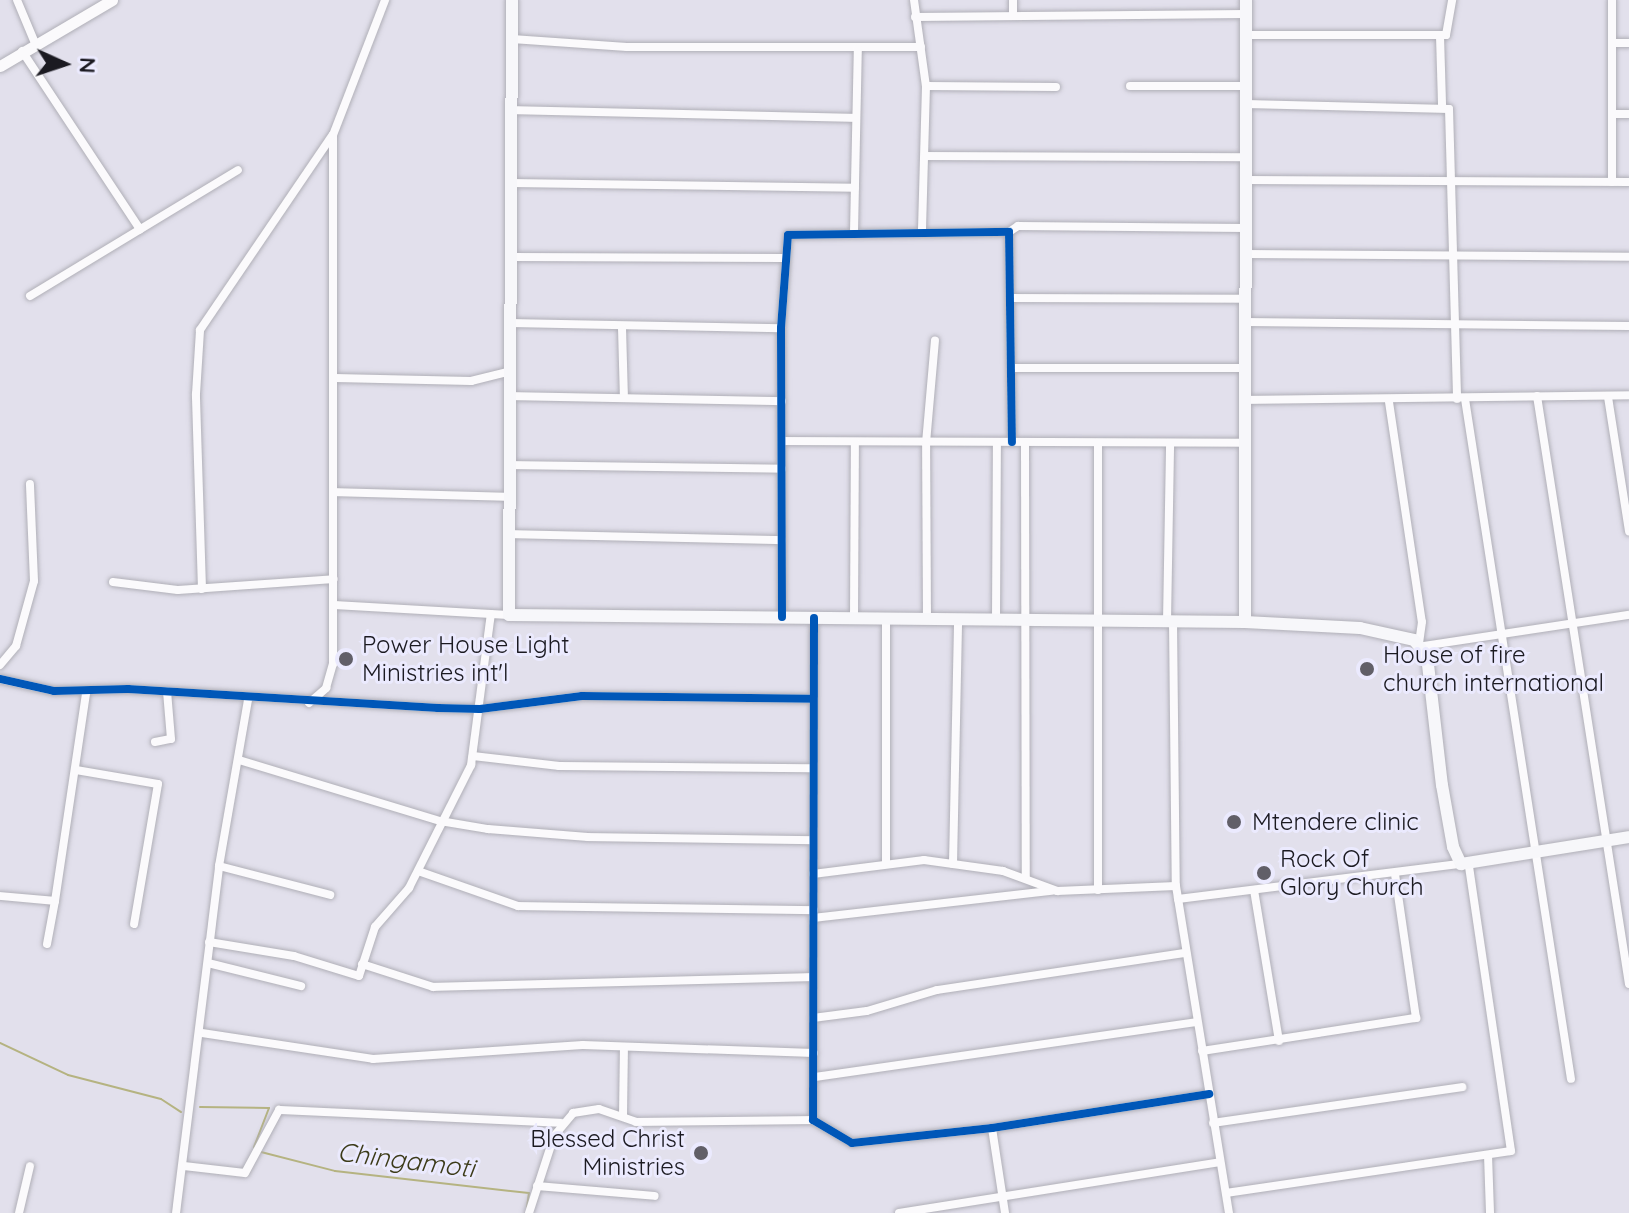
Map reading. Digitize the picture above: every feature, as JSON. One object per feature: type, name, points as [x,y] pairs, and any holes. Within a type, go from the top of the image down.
[{"type":"main road","points":[[512,0],[509,615],[1245,622],[1360,628],[1421,644],[1453,847],[1465,865],[1629,837]]},
{"type":"main road","points":[[1245,622],[1246,0]]},
{"type":"street","points":[[17,0],[35,43]]},
{"type":"street","points":[[0,66],[112,0]]},
{"type":"street","points":[[202,589],[196,394],[200,330],[333,135],[385,0]]},
{"type":"street","points":[[914,0],[926,86],[922,232]]},
{"type":"street","points":[[1013,0],[1013,15]]},
{"type":"street","points":[[1246,35],[1440,36],[1448,30],[1452,0]]},
{"type":"street","points":[[1612,0],[1612,182]]},
{"type":"street","points":[[915,17],[1246,14]]},
{"type":"street","points":[[1440,36],[1442,105]]},
{"type":"street","points":[[512,39],[627,47],[921,47]]},
{"type":"street","points":[[1612,43],[1629,43]]},
{"type":"street","points":[[854,232],[858,48]]},
{"type":"street","points":[[22,51],[140,229]]},
{"type":"street","points":[[926,86],[1056,87]]},
{"type":"street","points":[[1130,86],[1246,86]]},
{"type":"street","points":[[1246,104],[1442,105],[1451,113],[1454,325],[1461,399],[1503,635],[1571,1079]]},
{"type":"street","points":[[511,110],[856,118]]},
{"type":"street","points":[[1612,114],[1629,114]]},
{"type":"street","points":[[309,703],[329,681],[334,605],[333,135]]},
{"type":"street","points":[[925,156],[1245,157]]},
{"type":"street","points":[[30,296],[238,170]]},
{"type":"street","points":[[1245,180],[1629,182]]},
{"type":"street","points":[[511,183],[855,188]]},
{"type":"street","points":[[782,617],[781,328],[783,258],[792,232],[1009,232],[1018,226],[1245,228]]},
{"type":"street","points":[[1009,232],[1012,442]]},
{"type":"street","points":[[1245,254],[1629,257]]},
{"type":"street","points":[[511,257],[783,258]]},
{"type":"street","points":[[1010,298],[1245,299]]},
{"type":"street","points":[[1245,322],[1629,326]]},
{"type":"street","points":[[510,323],[622,328],[781,328]]},
{"type":"street","points":[[622,328],[624,398]]},
{"type":"street","points":[[927,619],[926,443],[935,340]]},
{"type":"street","points":[[1011,368],[1244,368]]},
{"type":"street","points":[[335,378],[471,381],[511,371]]},
{"type":"street","points":[[1244,400],[1389,402],[1629,395]]},
{"type":"street","points":[[510,396],[782,401]]},
{"type":"street","points":[[1537,396],[1629,984]]},
{"type":"street","points":[[1608,397],[1629,531]]},
{"type":"street","points":[[1389,402],[1422,622],[1421,644],[1503,635],[1629,615]]},
{"type":"street","points":[[782,441],[1244,443]]},
{"type":"street","points":[[854,618],[855,442]]},
{"type":"street","points":[[1025,442],[1028,620],[1026,878]]},
{"type":"street","points":[[996,619],[997,443]]},
{"type":"street","points":[[1098,443],[1098,890]]},
{"type":"street","points":[[1170,443],[1170,621],[1176,886],[1229,1213]]},
{"type":"street","points":[[510,465],[782,469]]},
{"type":"street","points":[[0,665],[16,646],[34,581],[30,484]]},
{"type":"street","points":[[334,492],[510,497]]},
{"type":"street","points":[[509,534],[782,540]]},
{"type":"street","points":[[113,582],[202,589],[334,579]]},
{"type":"street","points":[[334,605],[509,615]]},
{"type":"street","points":[[209,942],[294,956],[355,978],[375,927],[418,871],[473,756],[491,614]]},
{"type":"street","points":[[813,1120],[815,1077],[811,977],[814,914],[810,768],[814,618]]},
{"type":"street","points":[[886,618],[886,864]]},
{"type":"street","points":[[953,864],[958,619]]},
{"type":"street","points":[[0,679],[36,690],[86,693],[167,691],[248,700],[480,709],[582,696],[812,699]]},
{"type":"street","points":[[155,742],[171,739],[167,691]]},
{"type":"street","points":[[47,944],[86,693]]},
{"type":"street","points":[[176,1213],[202,1033],[219,866],[248,700]]},
{"type":"street","points":[[473,756],[559,766],[810,768]]},
{"type":"street","points":[[239,760],[440,821],[588,837],[812,840]]},
{"type":"street","points":[[76,770],[158,784],[134,924]]},
{"type":"street","points":[[813,874],[924,860],[1026,878],[1053,891]]},
{"type":"street","points":[[1178,899],[1465,865],[1513,1148],[1488,1155],[1226,1193]]},
{"type":"street","points":[[219,866],[330,895]]},
{"type":"street","points":[[418,871],[518,906],[814,914],[1053,891],[1176,886]]},
{"type":"street","points":[[1202,1051],[1416,1018],[1395,874]]},
{"type":"street","points":[[1254,890],[1279,1041]]},
{"type":"street","points":[[0,896],[55,901]]},
{"type":"street","points":[[813,1018],[867,1011],[937,990],[1185,953]]},
{"type":"street","points":[[208,963],[301,986]]},
{"type":"street","points":[[362,964],[433,987],[811,977]]},
{"type":"street","points":[[815,1077],[1196,1022]]},
{"type":"street","points":[[202,1033],[373,1059],[550,1045],[814,1053]]},
{"type":"street","points":[[623,1116],[624,1047]]},
{"type":"street","points":[[1213,1123],[1462,1087]]},
{"type":"street","points":[[184,1166],[245,1173],[279,1110],[561,1123],[585,1110],[623,1116],[636,1122],[813,1120],[852,1143],[992,1128],[1209,1094]]},
{"type":"street","points":[[529,1213],[561,1123]]},
{"type":"street","points":[[992,1128],[1005,1213]]},
{"type":"street","points":[[1488,1155],[1490,1213]]},
{"type":"street","points":[[899,1213],[1220,1162]]},
{"type":"street","points":[[19,1213],[30,1166]]},
{"type":"street","points":[[537,1186],[655,1196]]},
{"type":"waterway","points":[[0,1043],[68,1075],[161,1099],[181,1112]]},
{"type":"waterway","name":"Chingamoti","points":[[200,1107],[269,1108],[254,1147]]},
{"type":"waterway","name":"Chingamoti","points":[[261,1152],[335,1171],[529,1193],[527,1207]]},
{"type":"cycle path","points":[[782,617],[781,328],[788,235],[1009,232],[1012,442]]},
{"type":"cycle path","points":[[814,618],[813,1120],[852,1143],[992,1128],[1209,1094]]},
{"type":"cycle path","points":[[0,679],[54,691],[128,689],[438,708],[480,709],[582,696],[812,699]]},
{"type":"place","name":"Power House Light Ministries int'l","points":[[346,659]]},
{"type":"place","name":"House of fire church international","points":[[1367,669]]},
{"type":"place","name":"Mtendere clinic","points":[[1234,822]]},
{"type":"place","name":"Rock Of Glory Church","points":[[1264,873]]},
{"type":"place","name":"Blessed Christ Ministries","points":[[701,1153]]}]
